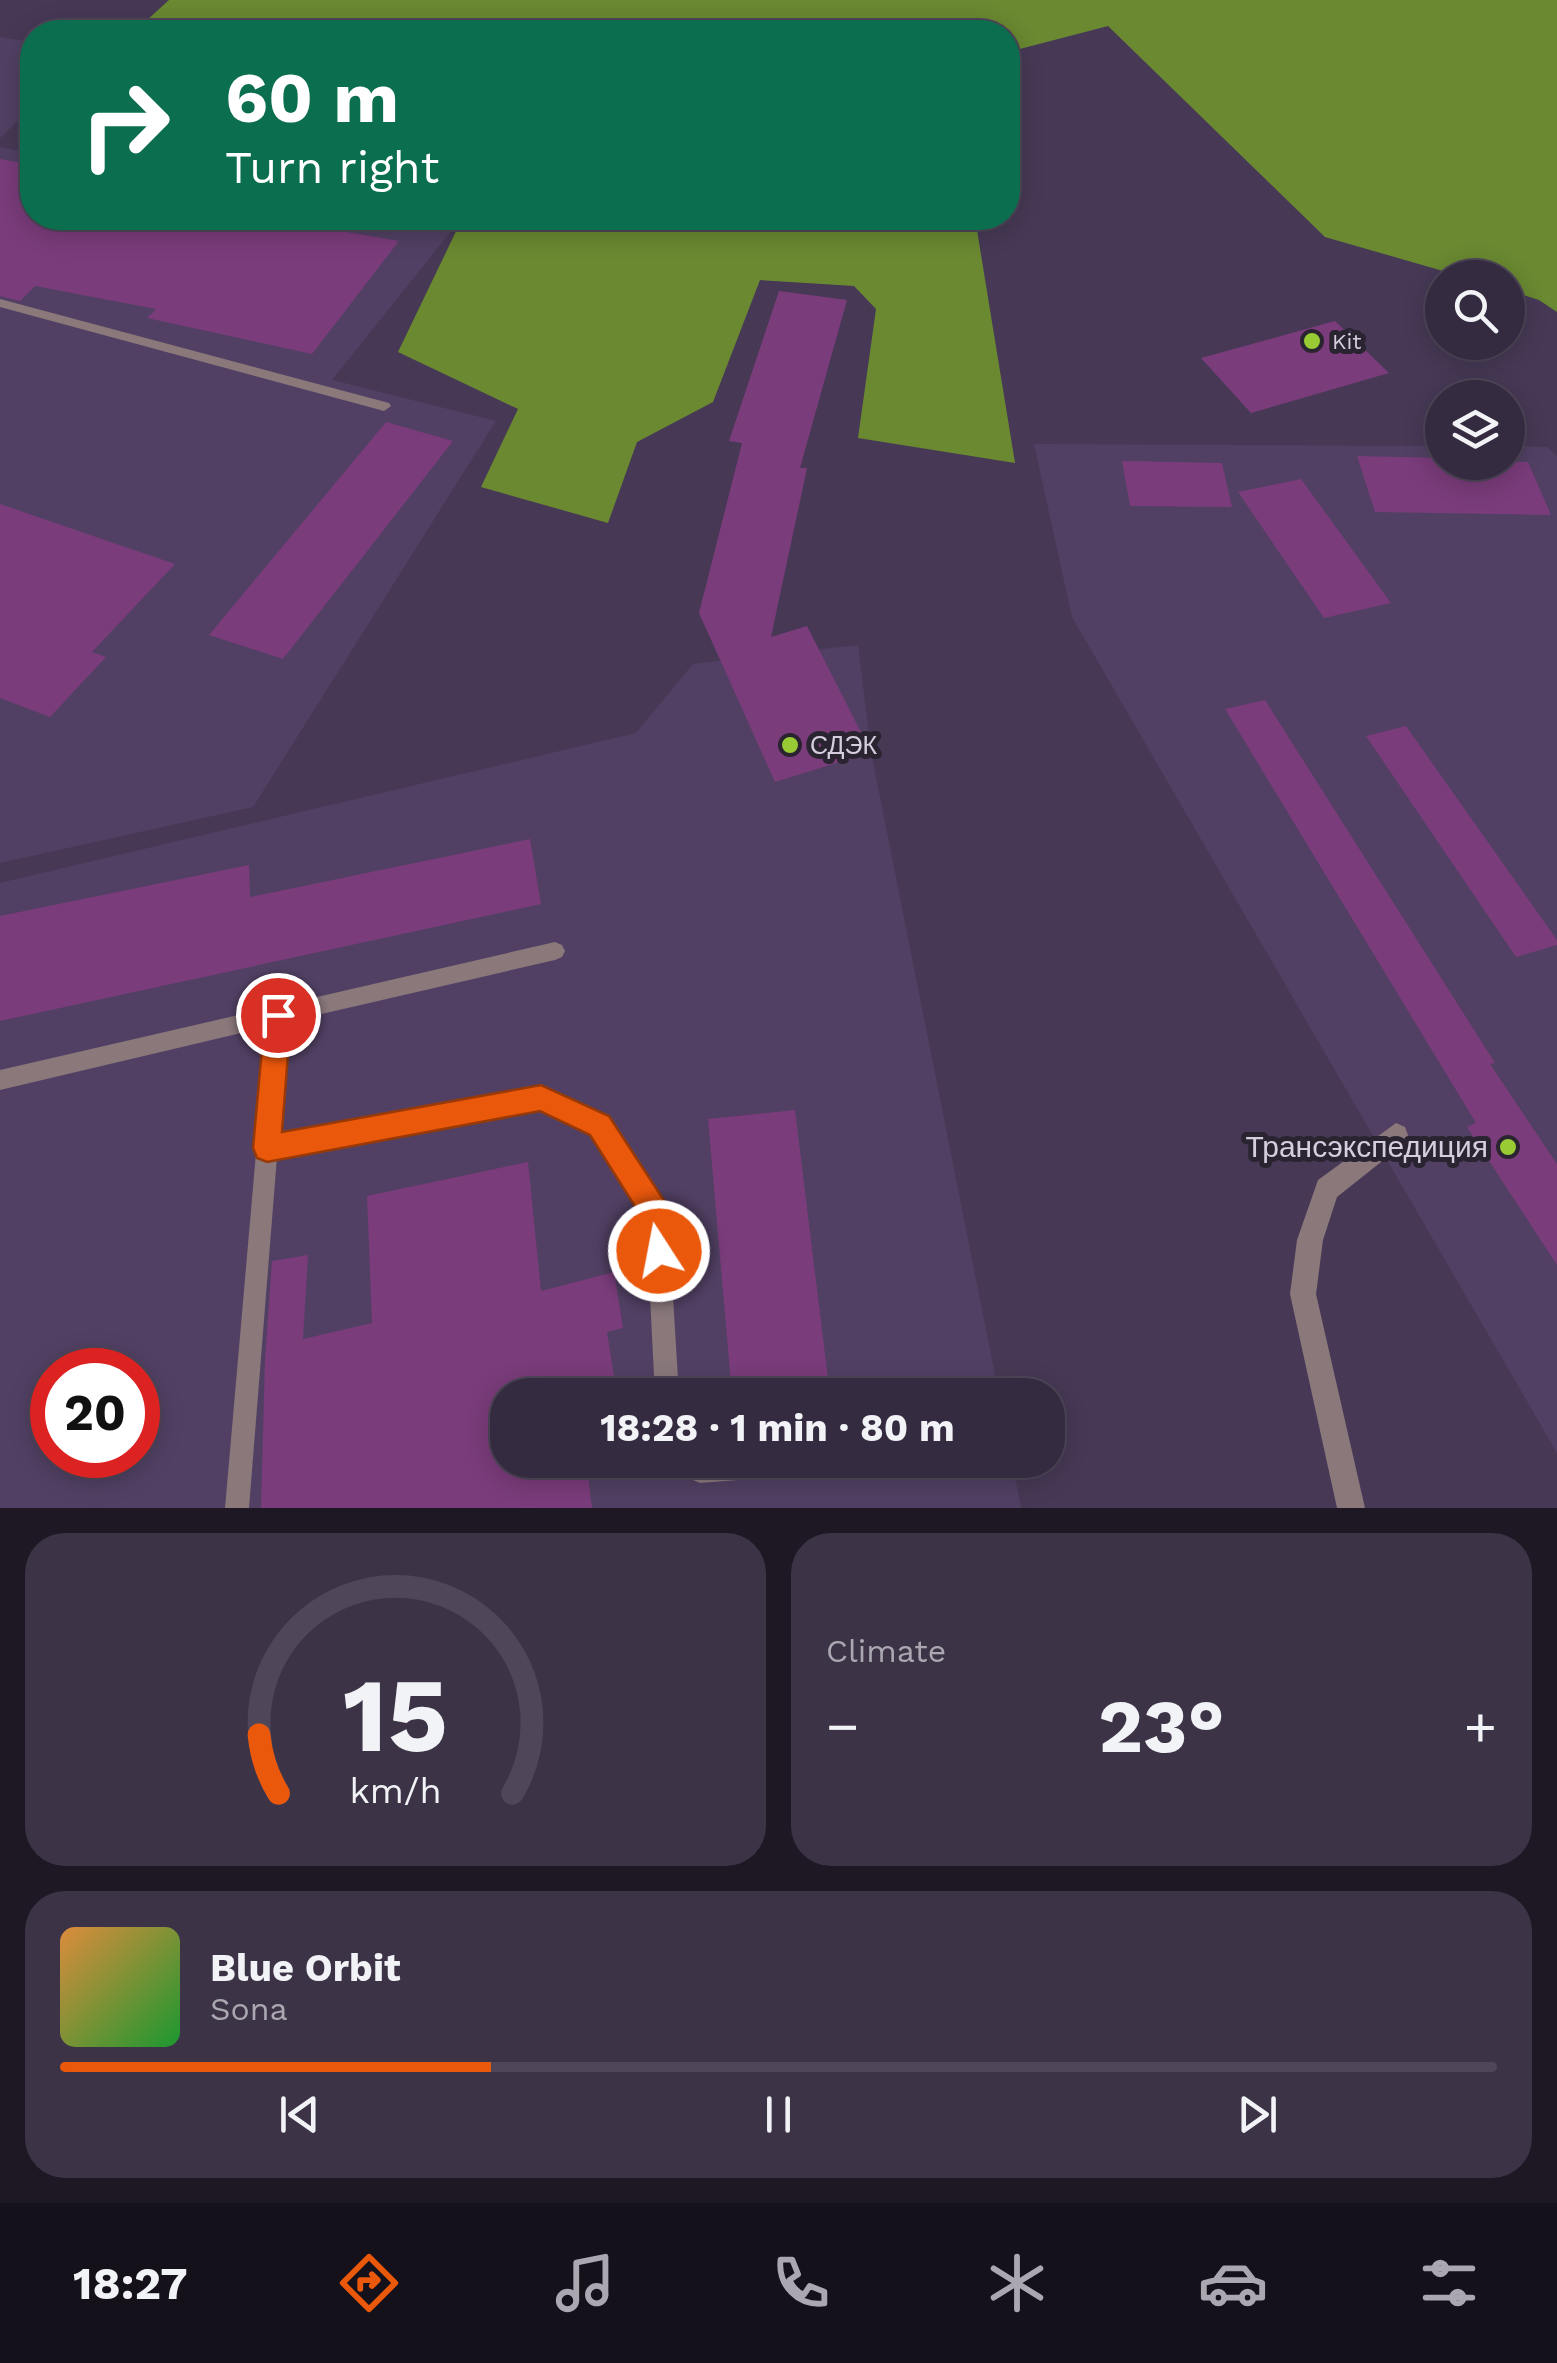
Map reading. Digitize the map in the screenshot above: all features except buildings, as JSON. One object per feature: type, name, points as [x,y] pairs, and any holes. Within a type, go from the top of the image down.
[{"type":"street","points":[[1351,1508],[1303,1294],[1310,1240],[1327,1189],[1396,1136]]},
{"type":"lane","points":[[0,303],[384,406]]},
{"type":"lane","points":[[0,1080],[555,950]]},
{"type":"lane","points":[[237,1508],[278,1015]]},
{"type":"lane","points":[[267,1148],[541,1098],[600,1126],[657,1215],[666,1378]]},
{"type":"shaded area","points":[[0,37],[20,40],[20,119],[0,138]]},
{"type":"shaded area","points":[[0,147],[20,151],[20,230],[452,230],[332,380],[496,421],[253,807],[0,863]]},
{"type":"shaded area","points":[[1034,444],[1425,446],[1425,480],[1525,480],[1525,446],[1547,447],[1557,456],[1557,1453],[1072,617]]},
{"type":"shaded area","points":[[858,645],[871,752],[996,1378],[490,1378],[490,1478],[1015,1478],[1021,1508],[0,1508],[0,883],[636,733],[693,664]]},
{"type":"green space","points":[[169,0],[1557,0],[1557,312],[1525,295],[1525,260],[1425,260],[1425,266],[1325,237],[1108,26],[1020,49],[1020,20],[147,20]]},
{"type":"green space","points":[[457,230],[977,230],[1015,463],[858,438],[876,309],[854,286],[760,280],[713,402],[637,442],[608,523],[481,487],[518,409],[398,352]]},
{"type":"place","name":"Kit","points":[[1312,341]]},
{"type":"place","name":"СДЭК","points":[[790,745]]},
{"type":"place","name":"Трансэкспедиция","points":[[1508,1147]]},
{"type":"route","points":[[278,1015],[267,1148],[541,1098],[600,1126],[657,1215],[659,1251]]}]
